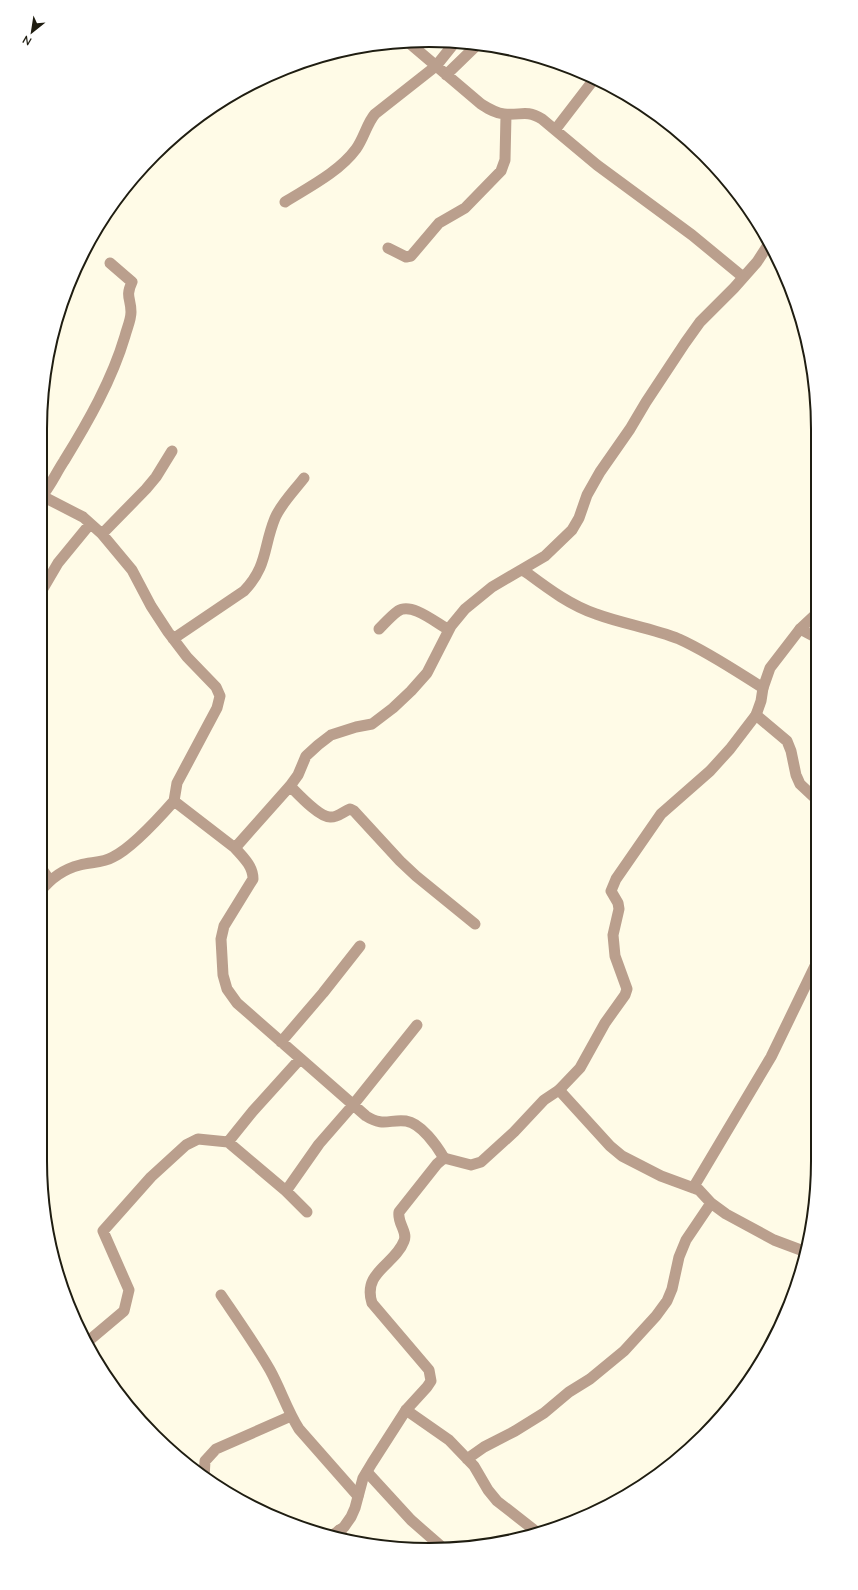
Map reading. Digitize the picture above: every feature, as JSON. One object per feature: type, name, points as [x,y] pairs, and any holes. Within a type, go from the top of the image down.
[{"type":"street","points":[[415,48],[481,104],[494,112],[506,115],[532,113],[597,165],[692,235],[743,277]]},
{"type":"street","points":[[285,202],[336,169],[348,158],[357,148],[368,128],[371,118],[436,66],[451,48]]},
{"type":"street","points":[[446,75],[472,49]]},
{"type":"street","points":[[555,130],[591,83]]},
{"type":"street","points":[[388,248],[406,257],[411,256],[439,223],[465,208],[501,171],[505,160],[506,115]]},
{"type":"street","points":[[235,848],[290,786],[298,775],[306,756],[331,735],[356,727],[372,724],[382,718],[427,673],[449,630],[465,609],[478,597],[544,556],[572,530],[579,518],[587,495],[600,472],[630,429],[685,343],[700,322],[757,262],[766,249]]},
{"type":"street","points":[[47,487],[85,426],[109,379],[122,346],[130,319],[131,311],[128,297],[132,282],[110,263]]},
{"type":"street","points":[[102,534],[146,489],[156,477],[172,452]]},
{"type":"street","points":[[173,638],[244,591],[251,584],[265,558],[275,519],[280,509],[304,478]]},
{"type":"street","points":[[47,500],[83,517],[102,534],[132,570],[151,606],[173,638],[187,657],[216,687],[220,696],[217,708],[178,783],[174,802],[159,819],[114,857],[104,861],[80,865],[65,870],[47,884]]},
{"type":"street","points":[[47,582],[58,563],[90,524]]},
{"type":"street","points":[[523,570],[571,603],[596,614],[679,639],[717,659],[763,688]]},
{"type":"street","points":[[379,629],[399,610],[406,608],[423,614],[449,630]]},
{"type":"street","points":[[174,802],[235,848],[250,865],[253,873],[253,879],[224,926],[221,939],[223,975],[227,989],[237,1003],[353,1105],[374,1121],[390,1123],[407,1121],[415,1124],[436,1145],[444,1158],[471,1165],[481,1162],[514,1132],[544,1100],[559,1090],[580,1068],[605,1023],[625,995],[627,989],[614,956],[613,935],[619,909],[618,903],[611,891],[616,879],[661,814],[710,771],[730,749],[756,715],[770,668],[800,629],[811,619]]},
{"type":"street","points":[[800,629],[811,634]]},
{"type":"street","points":[[756,715],[787,741],[800,784],[811,794]]},
{"type":"street","points":[[290,786],[319,813],[328,817],[337,816],[350,809],[354,811],[400,861],[416,876],[476,924]]},
{"type":"street","points":[[47,876],[50,881]]},
{"type":"street","points":[[281,1042],[323,993],[360,946]]},
{"type":"street","points":[[693,1188],[771,1057],[811,974]]},
{"type":"street","points":[[286,1191],[319,1144],[353,1105],[417,1025]]},
{"type":"street","points":[[228,1142],[253,1111],[300,1059]]},
{"type":"street","points":[[559,1090],[610,1146],[637,1166],[699,1190],[710,1203],[726,1214],[774,1240],[801,1250]]},
{"type":"street","points":[[91,1339],[124,1311],[129,1290],[103,1231],[151,1177],[186,1145],[198,1139],[228,1142],[286,1191],[307,1212]]},
{"type":"street","points":[[342,1533],[344,1527],[355,1508],[363,1478],[406,1410],[431,1381],[429,1370],[372,1303],[369,1294],[373,1280],[377,1274],[394,1256],[405,1240],[405,1233],[398,1218],[399,1212],[420,1188],[437,1164],[444,1158]]},
{"type":"street","points":[[467,1459],[484,1447],[515,1431],[544,1413],[569,1392],[609,1365],[628,1347],[656,1316],[666,1301],[672,1290],[679,1257],[686,1240],[710,1203]]},
{"type":"street","points":[[221,1295],[254,1342],[271,1372],[291,1416],[299,1429],[358,1496]]},
{"type":"street","points":[[406,1410],[449,1440],[474,1466],[488,1490],[497,1501],[532,1529]]},
{"type":"street","points":[[204,1470],[205,1461],[216,1449],[291,1416]]},
{"type":"street","points":[[367,1472],[411,1520],[437,1543]]}]
